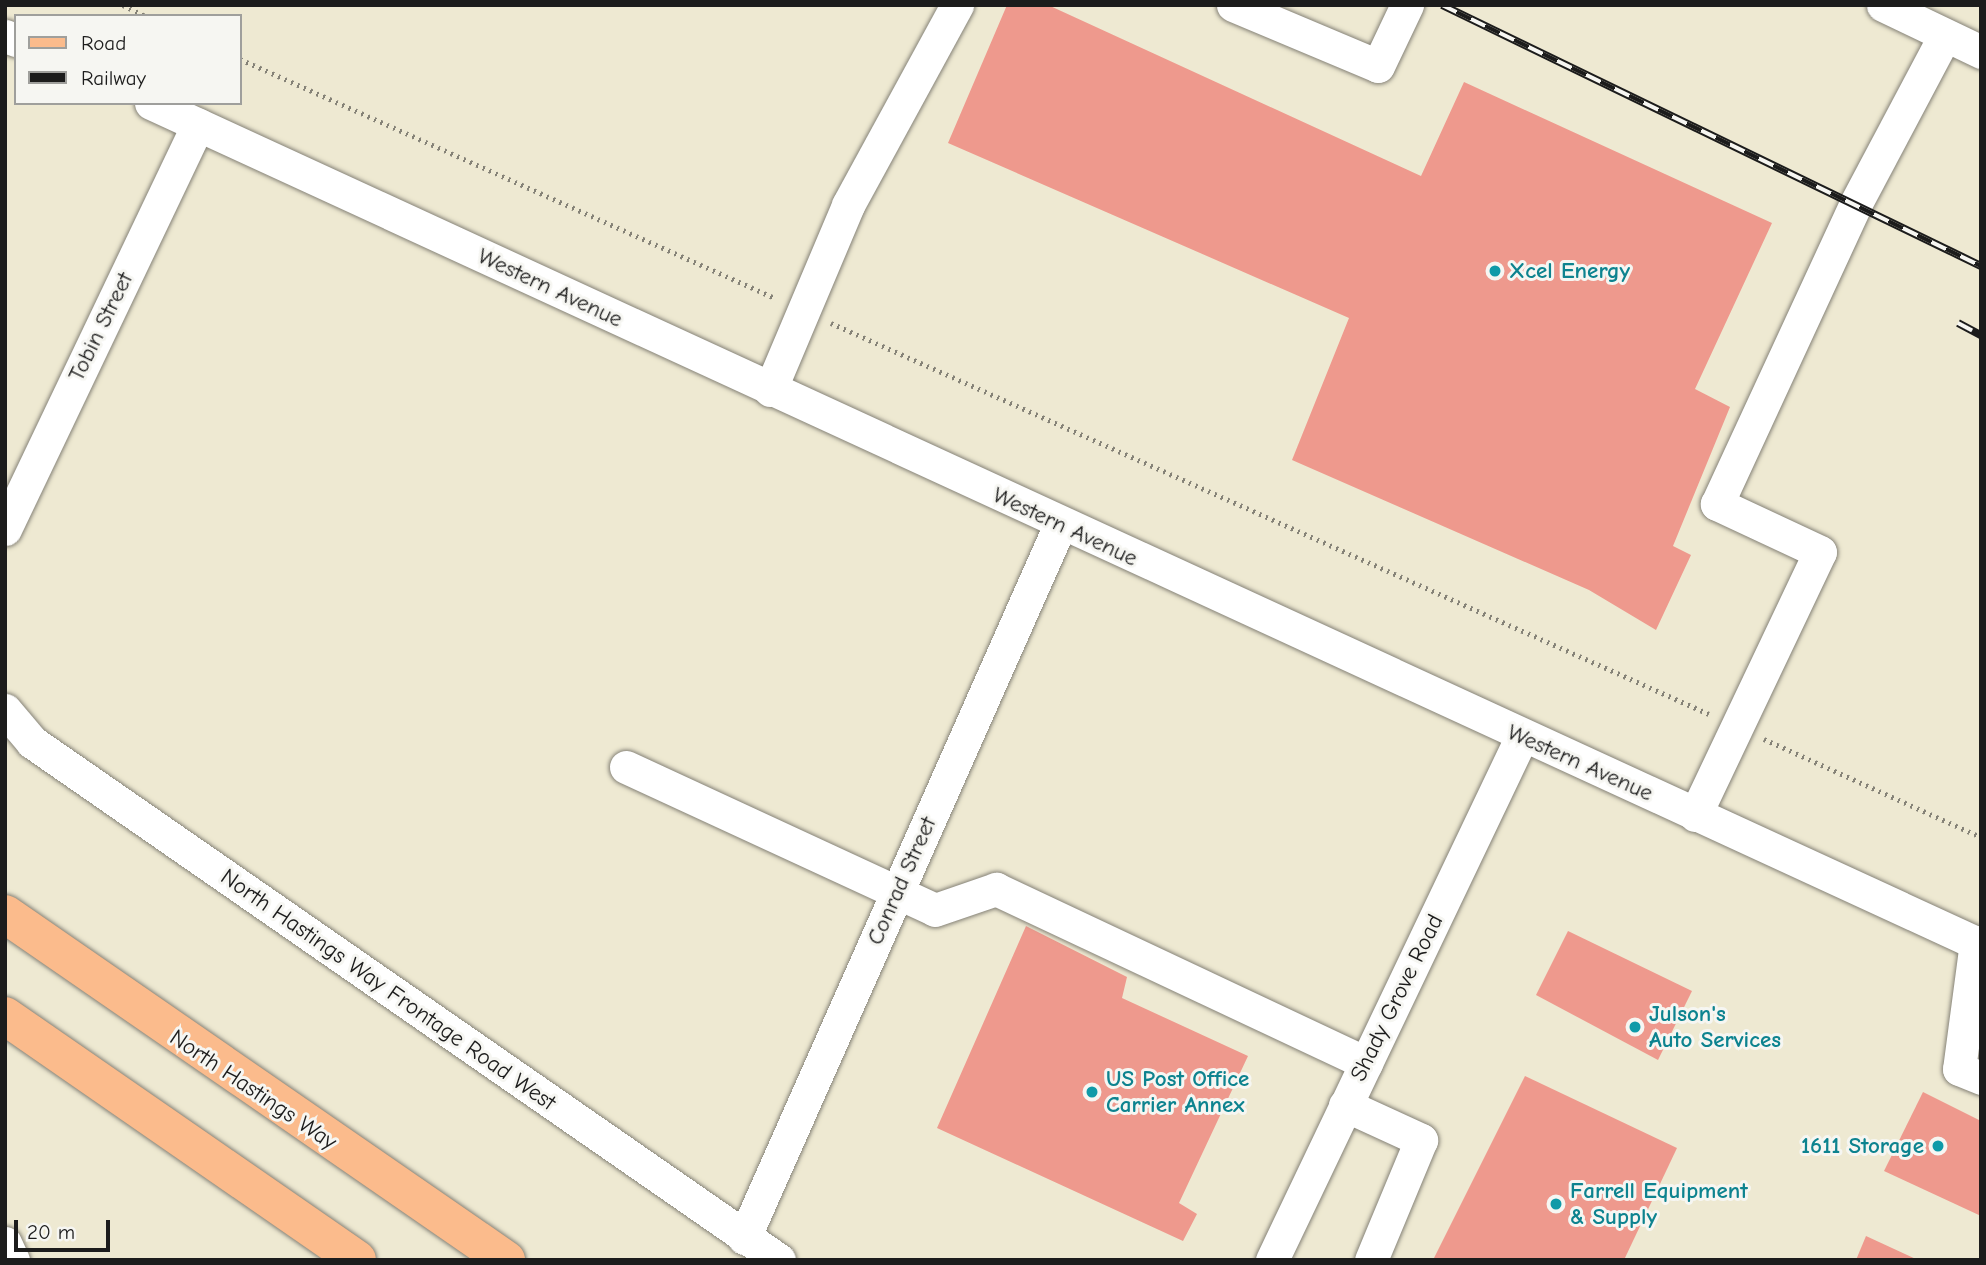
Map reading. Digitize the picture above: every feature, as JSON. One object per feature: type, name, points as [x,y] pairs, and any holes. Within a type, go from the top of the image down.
[{"type":"main road","name":"North Hastings Way","points":[[5,914],[506,1260]]},
{"type":"main road","points":[[5,1016],[357,1260]]},
{"type":"street","points":[[770,390],[848,205],[957,5]]},
{"type":"street","points":[[1234,5],[1378,66],[1407,5]]},
{"type":"street","points":[[1883,5],[1981,52]]},
{"type":"street","points":[[1695,815],[1819,552],[1717,504],[1855,205],[1945,35]]},
{"type":"street","name":"Western Avenue","points":[[155,105],[1060,525],[1978,944]]},
{"type":"street","name":"Tobin Street","points":[[5,529],[198,125]]},
{"type":"street","name":"Conrad Street","points":[[744,1238],[1060,525]]},
{"type":"street","name":"North Hastings Way Frontage Road West","points":[[5,710],[32,742],[779,1260]]},
{"type":"street","name":"Shady Grove Road","points":[[1272,1260],[1521,736]]},
{"type":"street","points":[[626,767],[898,891],[935,911],[996,889],[1366,1063]]},
{"type":"street","points":[[1978,944],[1959,1069],[1981,1079]]},
{"type":"street","points":[[1345,1105],[1421,1140],[1371,1260]]},
{"type":"street","points":[[5,1243],[13,1260]]},
{"type":"path","points":[[123,5],[142,14]]},
{"type":"path","points":[[242,60],[1981,836]]},
{"type":"building","name":"Xcel Energy","points":[[1007,5],[1048,5],[1421,176],[1464,82],[1772,223],[1695,389],[1730,407],[1673,546],[1691,555],[1656,630],[1589,590],[1292,460],[1349,318],[948,143]]},
{"type":"building","name":"US Post Office Carrier Annex","points":[[1026,926],[1127,977],[1122,998],[1248,1056],[1179,1203],[1197,1214],[1183,1241],[937,1128]]},
{"type":"building","name":"Julson's Auto Services","points":[[1568,931],[1692,991],[1658,1060],[1536,995]]},
{"type":"building","name":"Farrell Equipment & Supply","points":[[1525,1076],[1677,1148],[1624,1260],[1433,1260]]},
{"type":"building","name":"1611 Storage","points":[[1923,1092],[1981,1121],[1981,1216],[1884,1171]]},
{"type":"building","points":[[1866,1236],[1918,1260],[1856,1260]]},
{"type":"railway","points":[[1442,5],[1981,266]]},
{"type":"railway","points":[[1958,323],[1981,335]]},
{"type":"place","name":"Xcel Energy","points":[[1495,271]]},
{"type":"place","name":"Julson's Auto Services","points":[[1635,1027]]},
{"type":"place","name":"US Post Office Carrier Annex","points":[[1092,1092]]},
{"type":"place","name":"1611 Storage","points":[[1938,1146]]},
{"type":"place","name":"Farrell Equipment & Supply","points":[[1556,1204]]}]
